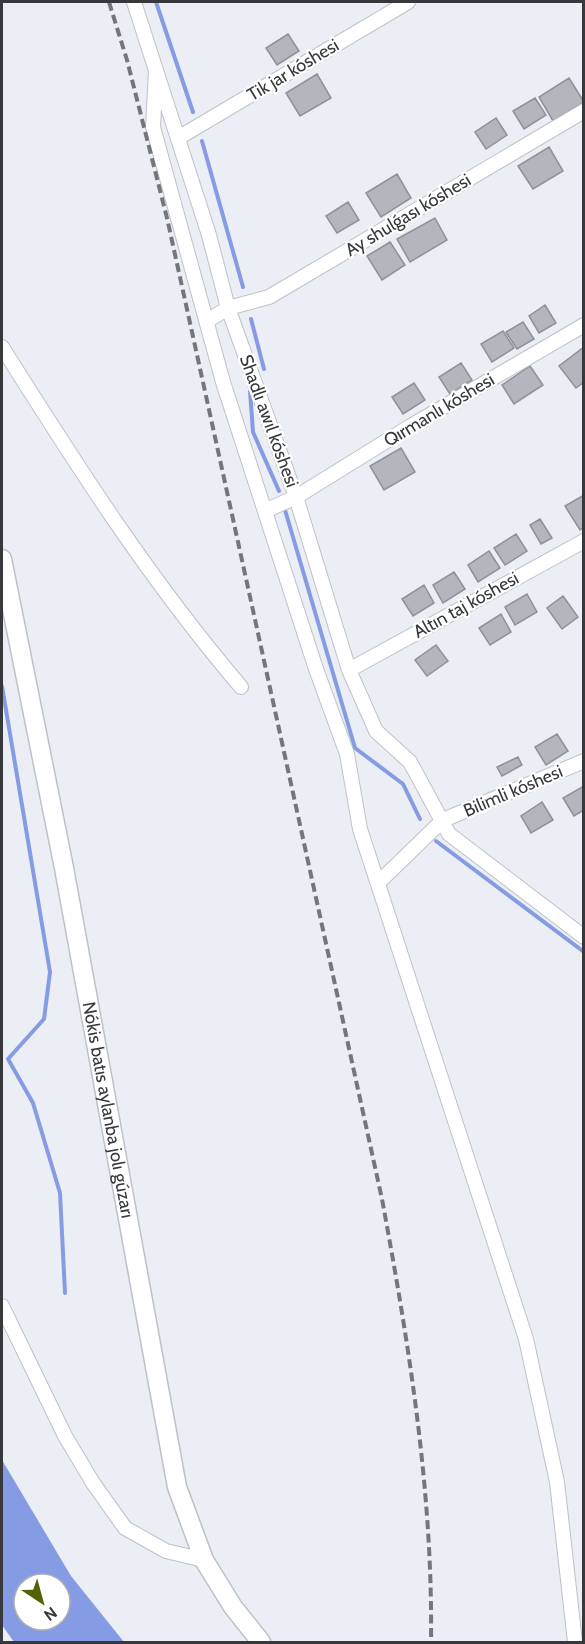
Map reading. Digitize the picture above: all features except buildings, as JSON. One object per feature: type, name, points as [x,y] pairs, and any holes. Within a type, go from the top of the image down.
[{"type":"main road","name":"Nókis batıs aylanba jolı gúzarı","points":[[2,559],[64,868],[177,1487],[204,1560],[233,1607],[261,1642]]},
{"type":"street","name":"Shadlı awıl kóshesi","points":[[134,2],[178,138],[228,308],[296,497],[349,670],[376,731],[410,762],[443,820],[448,834],[584,937]]},
{"type":"street","name":"Tik jar kóshesi","points":[[178,138],[408,2]]},
{"type":"street","points":[[156,71],[153,127],[224,382],[316,669],[347,754],[360,829],[526,1339],[557,1482],[575,1642]]},
{"type":"street","name":"Ay shulǵası kóshesi","points":[[207,321],[228,308],[270,297],[584,111]]},
{"type":"street","name":"Qırmanlı kóshesi","points":[[265,511],[296,497],[409,427],[584,325]]},
{"type":"street","points":[[2,347],[119,530],[186,622],[241,687]]},
{"type":"street","name":"Altın taj kóshesi","points":[[349,670],[584,541]]},
{"type":"street","name":"Bilimli kóshesi","points":[[443,820],[584,761]]},
{"type":"street","points":[[378,883],[443,820]]},
{"type":"street","points":[[2,1306],[64,1436],[93,1483],[125,1528],[166,1551],[204,1560]]},
{"type":"water","points":[[2,1460],[69,1572],[12,1572],[12,1632],[72,1632],[72,1577],[124,1642],[14,1642],[2,1625]]},
{"type":"waterway","points":[[156,2],[193,112]]},
{"type":"waterway","points":[[202,141],[243,287]]},
{"type":"waterway","points":[[251,319],[264,369]]},
{"type":"waterway","points":[[250,391],[253,432],[279,491]]},
{"type":"waterway","points":[[285,510],[355,748],[403,784],[420,819]]},
{"type":"waterway","points":[[2,686],[50,972],[44,1019],[8,1059],[33,1103],[60,1193],[65,1293]]},
{"type":"waterway","points":[[436,841],[584,952]]},
{"type":"railway","points":[[109,2],[127,60],[167,218],[382,1199],[417,1419],[428,1530],[431,1642]]}]
